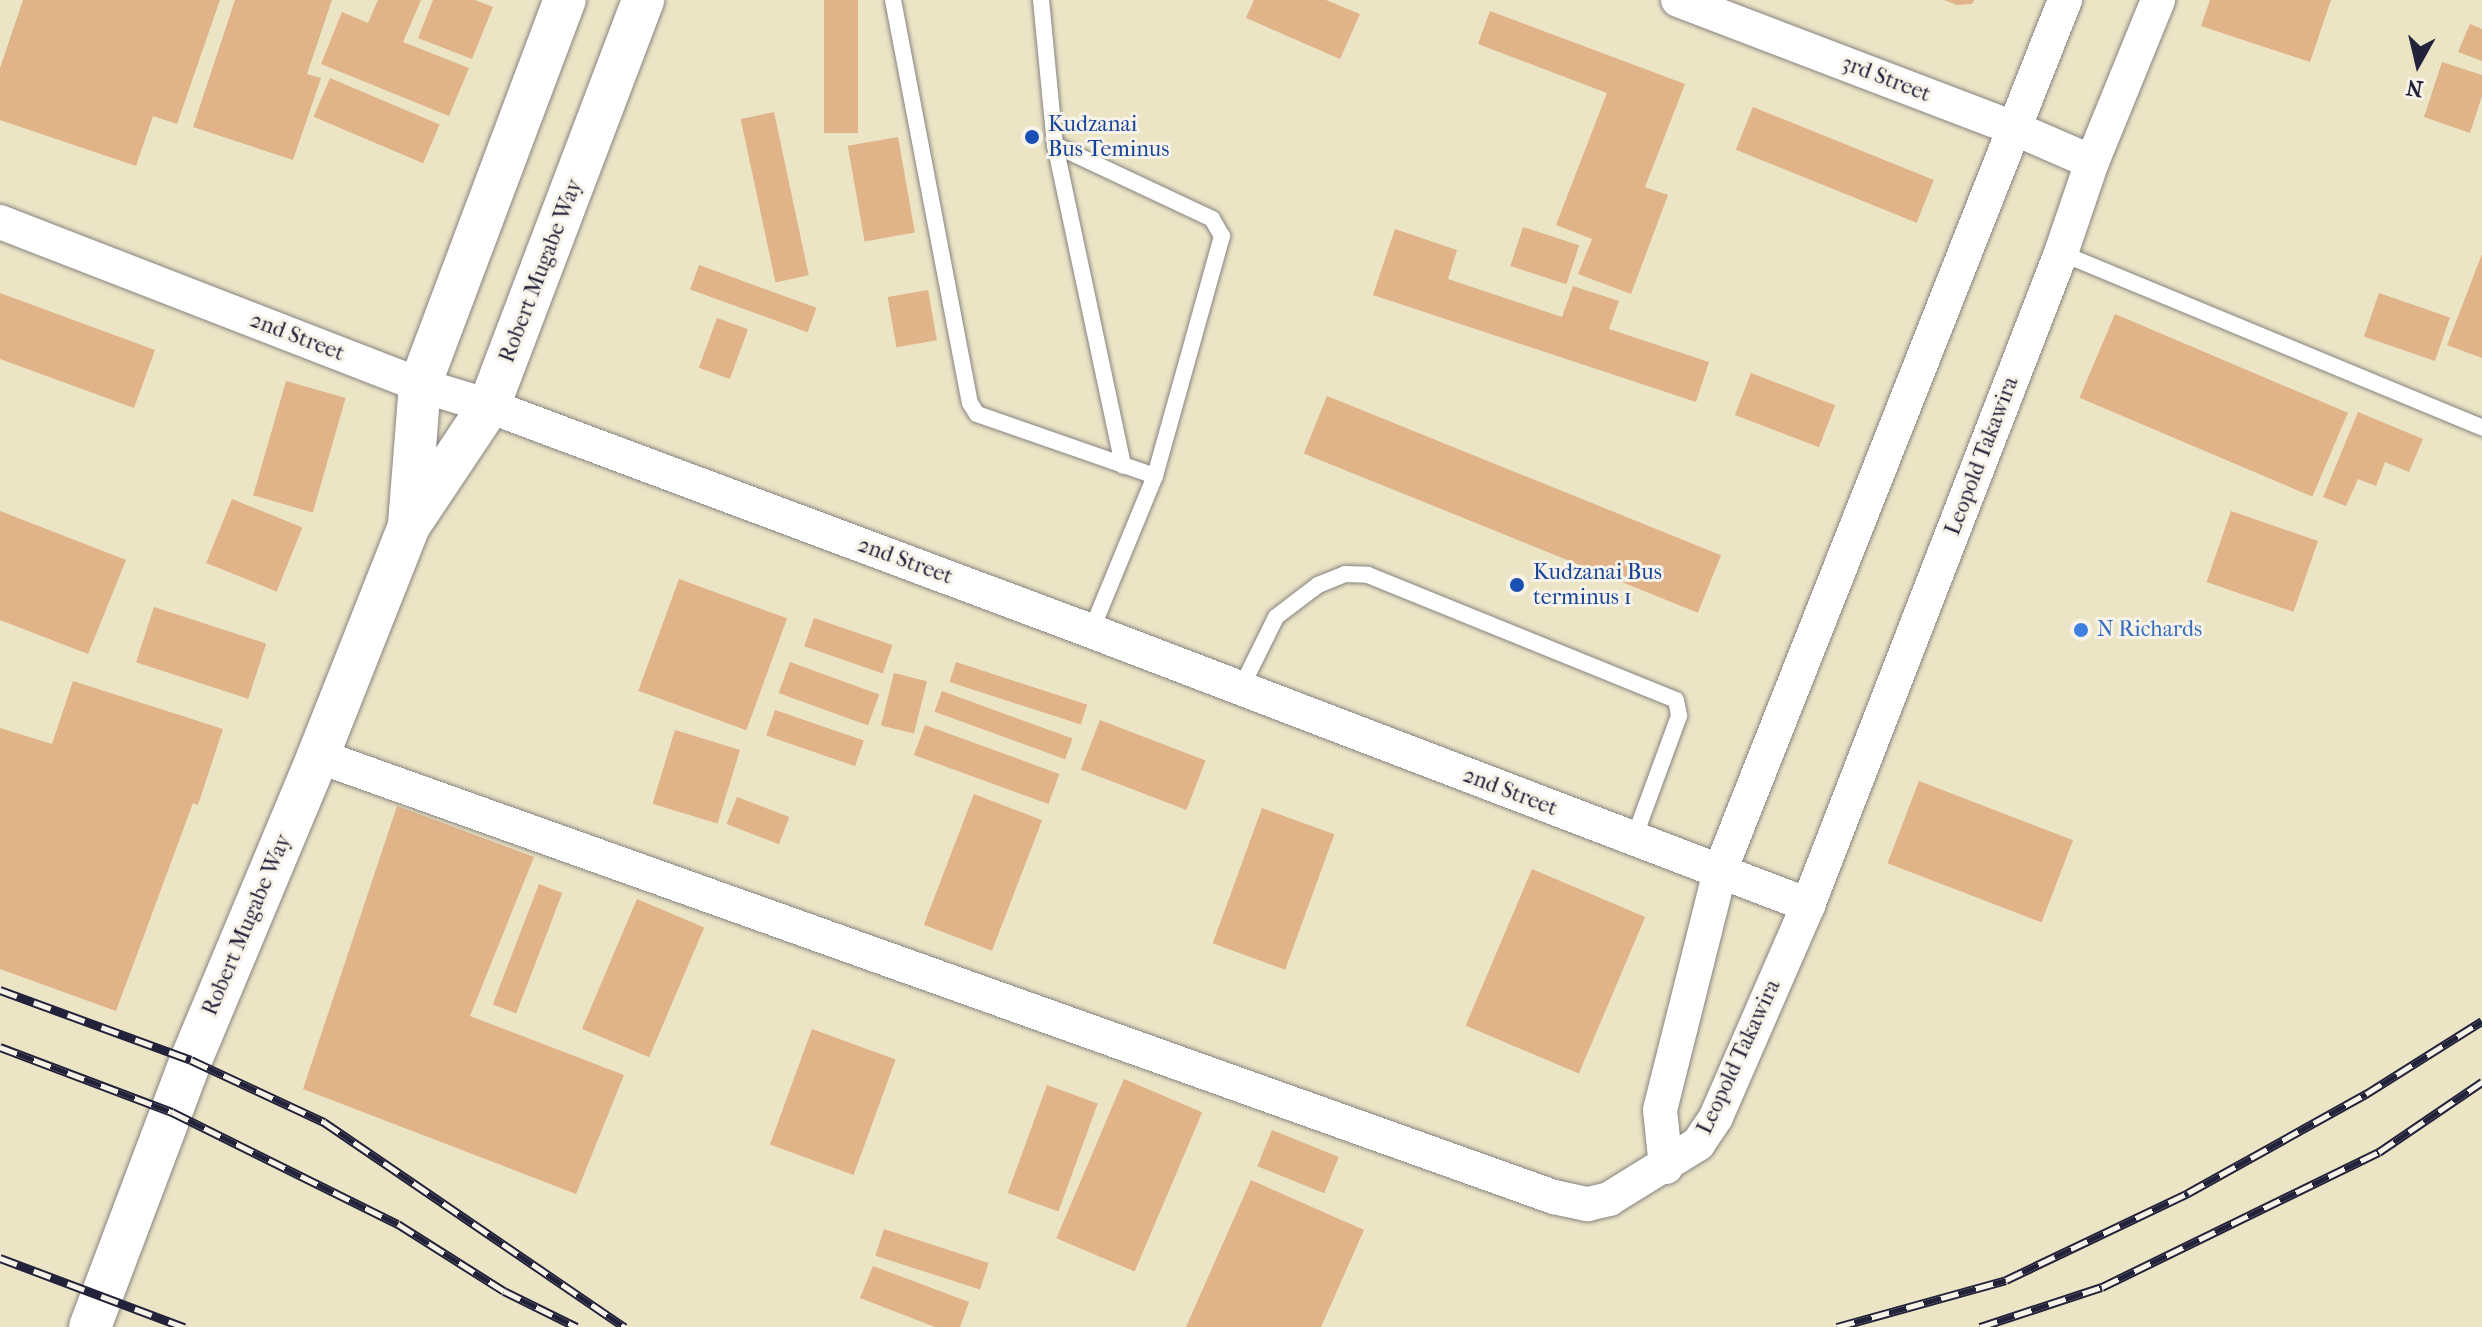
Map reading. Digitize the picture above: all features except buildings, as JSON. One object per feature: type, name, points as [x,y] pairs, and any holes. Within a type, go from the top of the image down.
[{"type":"street","name":"Robert Mugabe Way","points":[[409,526],[420,385],[565,0]]},
{"type":"street","name":"Robert Mugabe Way","points":[[90,1327],[191,1060],[318,756],[409,526],[489,406],[643,0]]},
{"type":"street","name":"3rd Street","points":[[1678,0],[2016,129],[2092,162]]},
{"type":"street","name":"Leopold Takawira","points":[[2065,0],[1720,871],[1660,1110],[1666,1167],[1698,1144],[1716,1117],[1808,905],[2061,253],[2092,162],[2158,0]]},
{"type":"street","name":"2nd Street","points":[[0,222],[420,385],[489,406],[1091,631],[1808,905]]},
{"type":"street","points":[[318,756],[1554,1197],[1588,1204],[1609,1199],[1666,1167]]},
{"type":"lane","points":[[893,0],[970,403],[977,414],[1155,476]]},
{"type":"lane","points":[[1041,0],[1055,145],[1123,466]]},
{"type":"lane","points":[[1055,145],[1212,219],[1220,227],[1222,236],[1155,476],[1091,631]]},
{"type":"lane","points":[[2061,253],[2482,427]]},
{"type":"lane","points":[[1240,690],[1276,617],[1318,585],[1345,574],[1368,575],[1676,700],[1679,716],[1634,838]]},
{"type":"railway","points":[[0,990],[191,1060],[324,1122],[625,1327]]},
{"type":"railway","points":[[1837,1327],[2006,1280],[2188,1193],[2366,1094],[2482,1021]]},
{"type":"railway","points":[[0,1047],[172,1112],[398,1224],[504,1291],[577,1327]]},
{"type":"railway","points":[[1980,1327],[2102,1287],[2379,1152],[2482,1082]]},
{"type":"railway","points":[[0,1258],[184,1327]]},
{"type":"place","name":"Kudzanai Bus Teminus","points":[[1032,137]]},
{"type":"place","name":"Kudzanai Bus terminus 1","points":[[1517,585]]},
{"type":"place","name":"N Richards","points":[[2081,630]]}]
